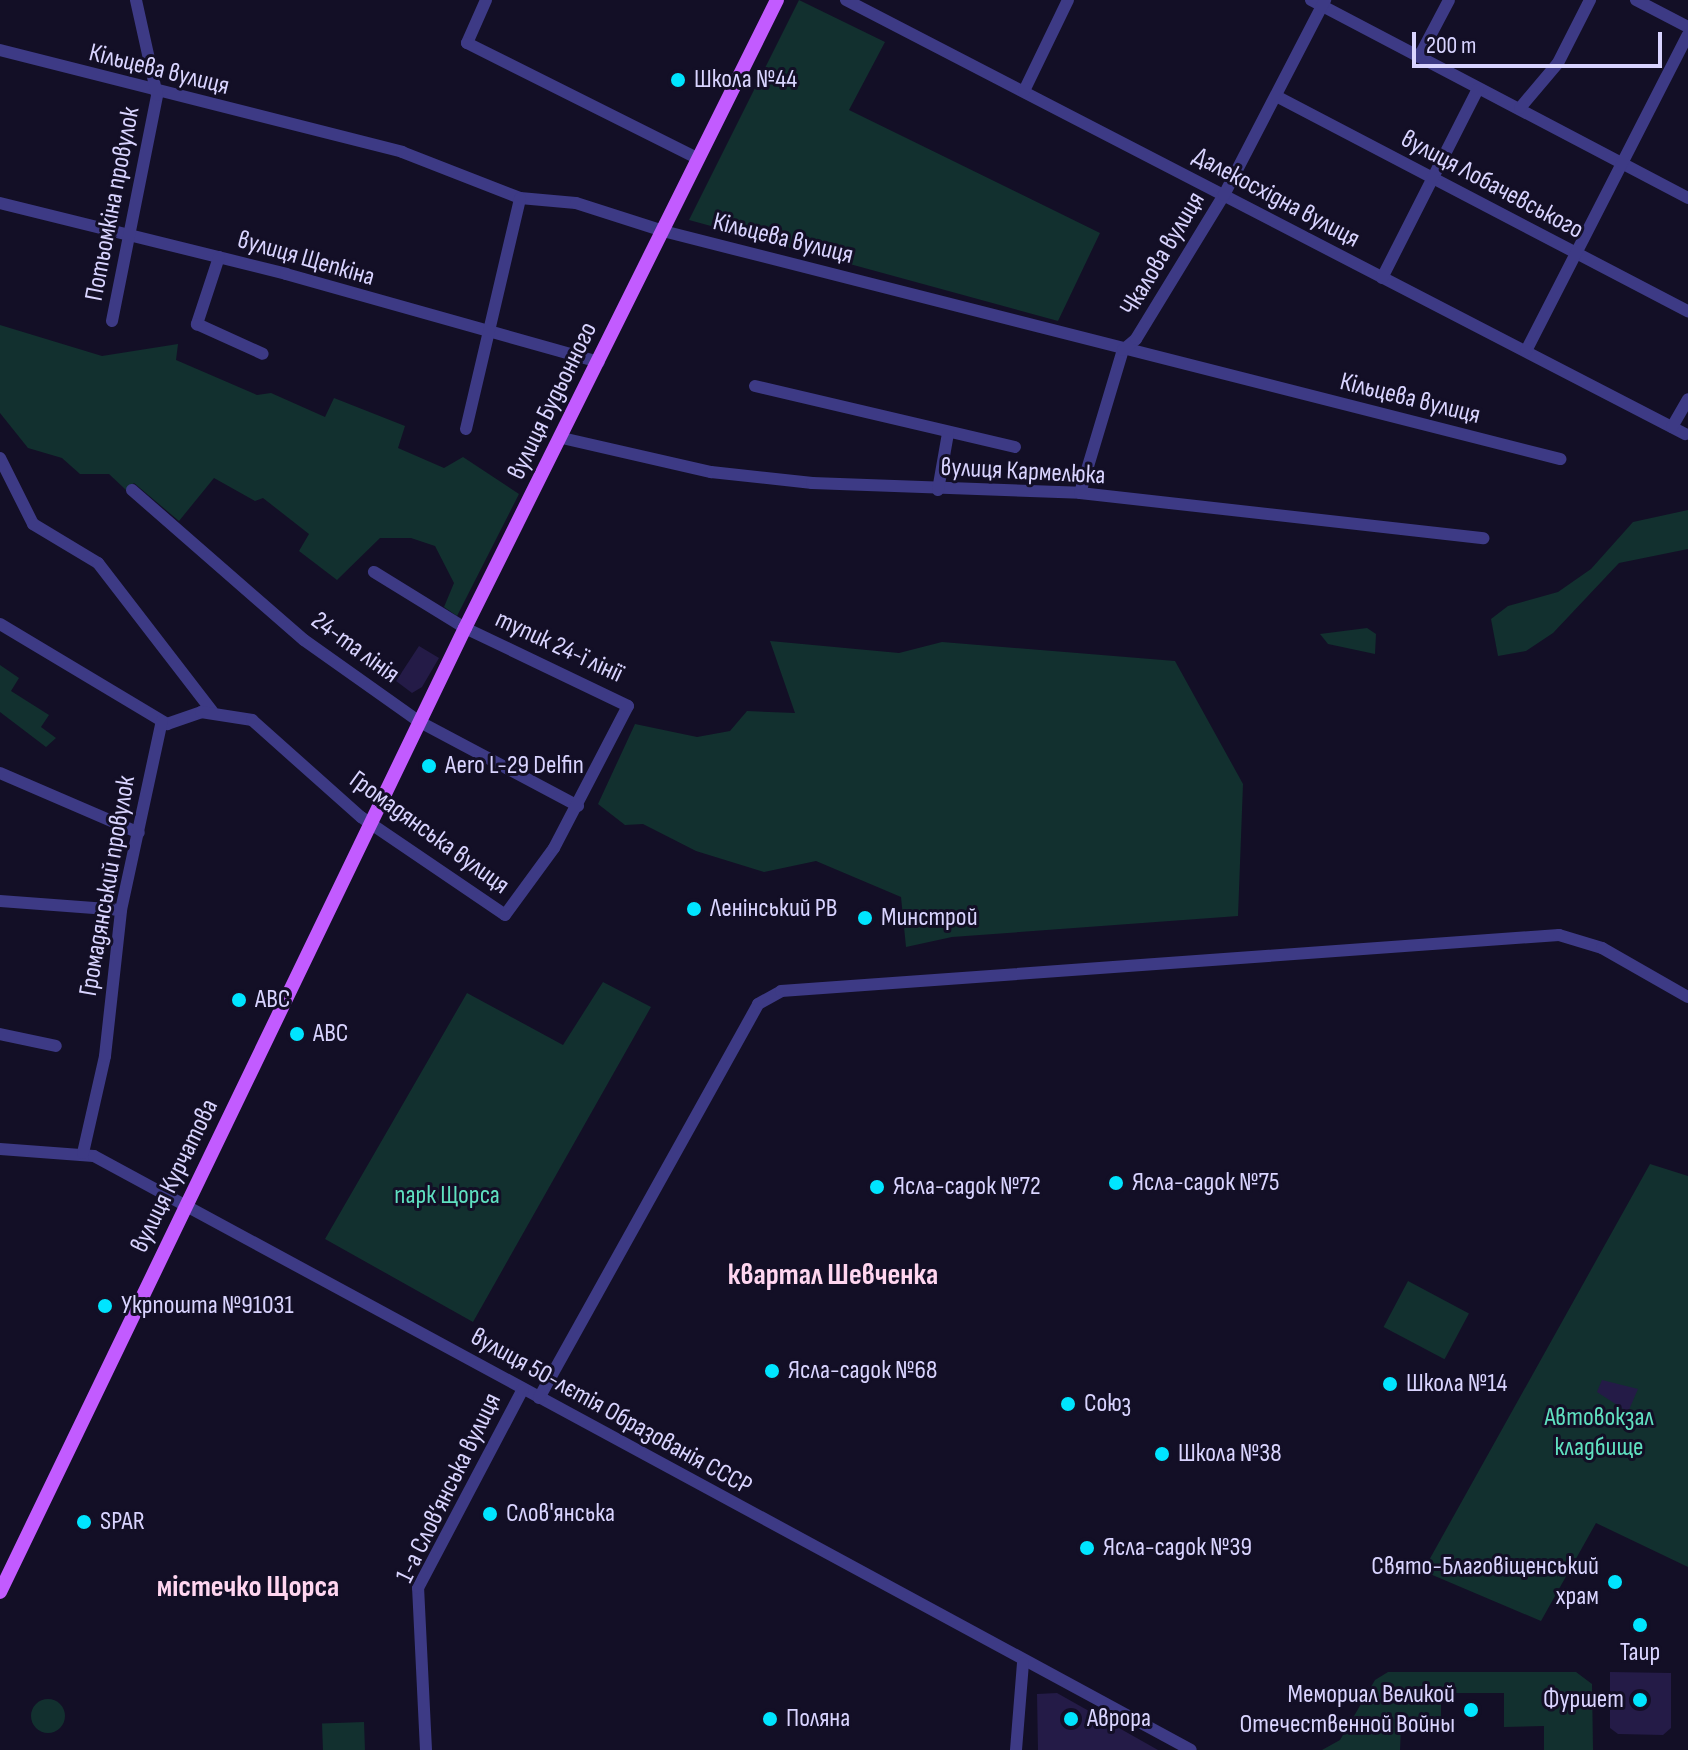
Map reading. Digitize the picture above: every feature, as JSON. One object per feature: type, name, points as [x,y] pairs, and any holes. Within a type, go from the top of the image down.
[{"type":"main road","name":"вулиця Будьонного","points":[[371,823],[777,0]]},
{"type":"main road","name":"вулиця Курчатова","points":[[0,1592],[371,823]]},
{"type":"street","points":[[136,0],[157,95]]},
{"type":"street","points":[[486,0],[467,43],[699,159]]},
{"type":"street","name":"Далекосхідна вулиця","points":[[846,0],[1685,434]]},
{"type":"street","points":[[1024,91],[1068,0]]},
{"type":"street","points":[[1419,57],[1449,0]]},
{"type":"street","points":[[1520,108],[1558,63],[1590,0]]},
{"type":"street","points":[[1636,0],[1688,27]]},
{"type":"street","points":[[1319,2],[1688,198]]},
{"type":"street","name":"Чкалова вулиця","points":[[1080,493],[1123,350],[1136,339],[1224,195],[1276,96],[1319,2]]},
{"type":"street","points":[[1526,351],[1688,35]]},
{"type":"street","name":"Кільцева вулиця","points":[[0,50],[157,95],[402,152],[520,198],[576,203],[663,231],[1560,459]]},
{"type":"street","points":[[1382,278],[1478,89]]},
{"type":"street","name":"Потьомкіна провулок","points":[[112,321],[157,95]]},
{"type":"street","name":"вулиця Лобачевського","points":[[1276,96],[1688,311]]},
{"type":"street","points":[[466,429],[491,333],[520,198]]},
{"type":"street","name":"вулиця Щепкіна","points":[[0,203],[219,257],[599,362]]},
{"type":"street","points":[[219,257],[197,324],[263,354]]},
{"type":"street","points":[[755,386],[1015,447]]},
{"type":"street","points":[[1672,427],[1688,399]]},
{"type":"street","points":[[938,490],[948,433]]},
{"type":"street","name":"вулиця Кармелюка","points":[[562,438],[711,472],[938,490],[1080,493],[1484,538]]},
{"type":"street","points":[[0,458],[33,524],[98,563],[212,711]]},
{"type":"street","name":"24-та лінія","points":[[132,490],[304,640],[420,722],[578,806]]},
{"type":"street","name":"тупик 24-ї лінії","points":[[374,572],[465,628],[628,706],[578,806]]},
{"type":"street","points":[[0,624],[162,721]]},
{"type":"street","name":"Громадянська вулиця","points":[[162,721],[212,711],[252,720],[371,823],[505,915],[536,879],[578,806]]},
{"type":"street","name":"Громадянський провулок","points":[[83,1153],[103,1070],[121,910],[162,721]]},
{"type":"street","points":[[0,773],[139,833]]},
{"type":"street","points":[[0,901],[121,910]]},
{"type":"street","points":[[539,1398],[758,1004],[781,991],[1559,935],[1602,948],[1688,997]]},
{"type":"street","points":[[0,1034],[56,1046]]},
{"type":"street","name":"вулиця 50-лєтія Образованія СССР","points":[[0,1149],[83,1153],[188,1205],[1023,1663],[1191,1750]]},
{"type":"street","name":"1-а Слов’янська вулиця","points":[[426,1750],[418,1588],[523,1389]]},
{"type":"street","points":[[1016,1750],[1023,1663]]},
{"type":"green space","points":[[799,0],[885,42],[849,110],[1100,233],[1058,321],[689,220]]},
{"type":"green space","points":[[0,325],[102,356],[178,344],[176,360],[257,395],[271,393],[325,417],[334,398],[405,426],[398,448],[444,468],[463,457],[519,494],[457,616],[444,607],[454,583],[435,546],[411,538],[380,538],[337,580],[299,551],[309,534],[263,498],[255,501],[214,478],[179,521],[134,483],[126,490],[109,474],[80,474],[62,458],[28,448],[0,413]]},
{"type":"green space","points":[[1688,510],[1688,549],[1619,563],[1553,633],[1526,651],[1498,656],[1491,619],[1508,606],[1558,592],[1591,569],[1633,522]]},
{"type":"green space","points":[[1367,628],[1376,634],[1375,654],[1328,644],[1320,634]]},
{"type":"green space","points":[[770,641],[899,653],[942,642],[1175,661],[1243,784],[1238,916],[952,937],[906,947],[901,897],[816,861],[764,872],[696,851],[643,824],[625,825],[598,804],[635,724],[697,737],[730,731],[747,711],[795,713]]},
{"type":"green space","points":[[0,665],[19,678],[11,691],[49,715],[41,727],[56,738],[46,747],[0,712]]},
{"type":"green space","name":"парк Щорса","points":[[603,982],[651,1007],[473,1322],[325,1239],[467,993],[563,1045]]},
{"type":"green space","name":"Автовокзал кладбище","points":[[1650,1164],[1688,1176],[1688,1567],[1596,1523],[1541,1621],[1423,1571]]},
{"type":"green space","points":[[1408,1281],[1469,1313],[1445,1359],[1384,1327]]},
{"type":"green space","points":[[1388,1672],[1576,1672],[1592,1684],[1593,1750],[1544,1750],[1544,1726],[1504,1727],[1504,1693],[1441,1693],[1441,1727],[1401,1728],[1400,1750],[1322,1750],[1340,1740],[1375,1680]]},
{"type":"green space","points":[[48,1699],[60,1704],[65,1716],[60,1728],[48,1733],[36,1728],[31,1716],[36,1704]]},
{"type":"green space","points":[[364,1722],[365,1750],[323,1750],[322,1723]]},
{"type":"building","points":[[419,646],[439,658],[422,687],[412,693],[396,681]]},
{"type":"building","points":[[1602,1380],[1638,1389],[1628,1412],[1597,1392]]},
{"type":"building","name":"Фуршет","points":[[1610,1672],[1671,1673],[1671,1728],[1663,1735],[1618,1734],[1610,1728]]},
{"type":"building","name":"Аврора","points":[[1057,1693],[1158,1750],[1038,1750],[1037,1694]]},
{"type":"place","name":"Школа №44","points":[[678,80]]},
{"type":"place","name":"Aero L-29 Delfin","points":[[429,766]]},
{"type":"place","name":"Ленінський РВ","points":[[694,909]]},
{"type":"place","name":"Минстрой","points":[[865,918]]},
{"type":"place","name":"ABC","points":[[239,1000]]},
{"type":"place","name":"АВС","points":[[297,1034]]},
{"type":"place","name":"Ясла-садок №75","points":[[1116,1183]]},
{"type":"place","name":"Ясла-садок №72","points":[[877,1187]]},
{"type":"place","name":"Укрпошта №91031","points":[[105,1306]]},
{"type":"place","name":"Ясла-садок №68","points":[[772,1371]]},
{"type":"place","name":"Школа №14","points":[[1390,1384]]},
{"type":"place","name":"Союз","points":[[1068,1404]]},
{"type":"place","name":"Школа №38","points":[[1162,1454]]},
{"type":"place","name":"Слов'янська","points":[[490,1514]]},
{"type":"place","name":"SPAR","points":[[84,1522]]},
{"type":"place","name":"Ясла-садок №39","points":[[1087,1548]]},
{"type":"place","name":"Свято-Благовіщенський храм","points":[[1615,1582]]},
{"type":"place","name":"Таир","points":[[1640,1625]]},
{"type":"place","name":"Фуршет","points":[[1640,1700]]},
{"type":"place","name":"Мемориал Великой Отечественной Войны","points":[[1471,1710]]},
{"type":"place","name":"Поляна","points":[[770,1719]]},
{"type":"place","name":"Аврора","points":[[1071,1719]]},
{"type":"district","name":"квартал Шевченка","points":[[833,1275]]},
{"type":"district","name":"містечко Щорса","points":[[248,1587]]}]
